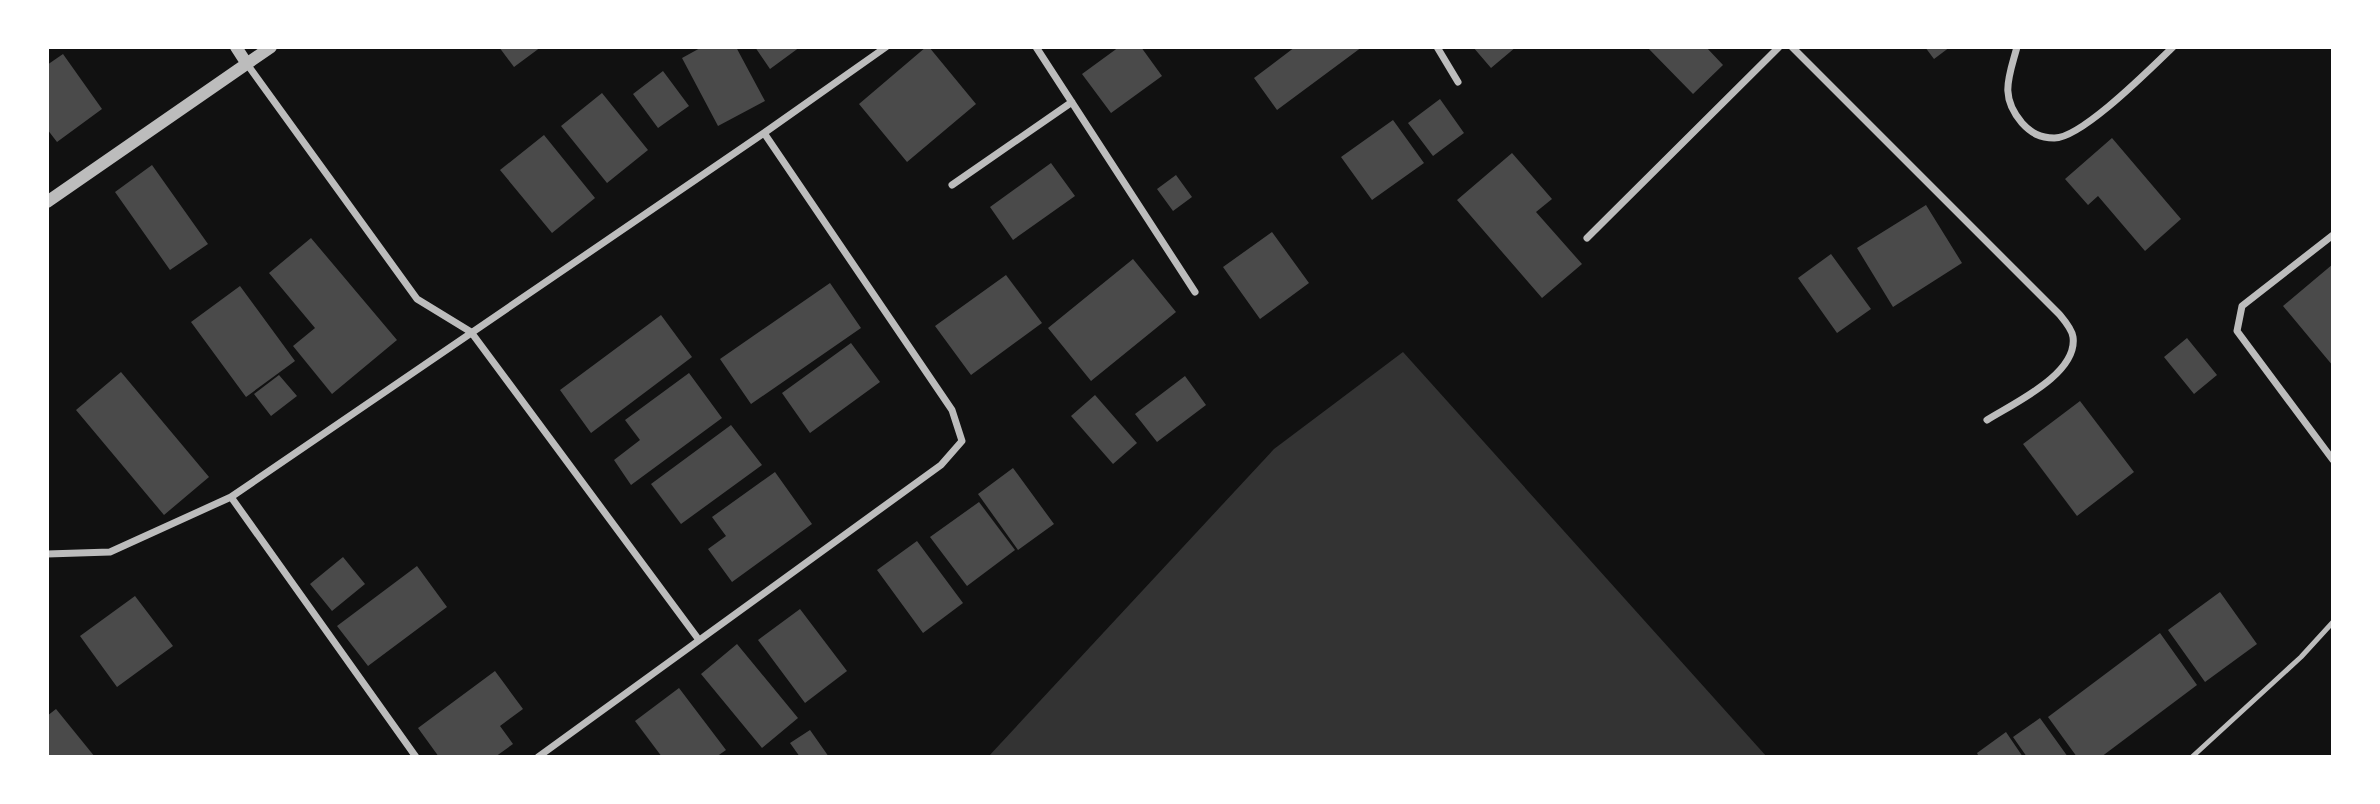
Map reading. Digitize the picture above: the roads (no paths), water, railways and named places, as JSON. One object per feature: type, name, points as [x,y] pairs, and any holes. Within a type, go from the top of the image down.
[{"type":"street","points":[[236,47],[417,299],[471,332],[699,640]]},
{"type":"street","points":[[47,202],[271,47]]},
{"type":"street","points":[[47,554],[110,552],[231,497],[886,47]]},
{"type":"street","points":[[1036,47],[1195,292]]},
{"type":"street","points":[[1437,47],[1458,82]]},
{"type":"street","points":[[1587,239],[1779,47]]},
{"type":"street","points":[[1792,47],[2059,314],[2073,335],[2072,354],[2059,374],[1987,420]]},
{"type":"street","points":[[2017,47],[2006,88],[2015,115],[2033,135],[2057,139],[2083,126],[2173,47]]},
{"type":"street","points":[[952,185],[1072,102]]},
{"type":"street","points":[[538,757],[941,465],[962,441],[952,410],[764,133]]},
{"type":"street","points":[[2333,235],[2242,306],[2237,331],[2333,460]]},
{"type":"street","points":[[231,497],[416,757]]},
{"type":"lane","points":[[2192,757],[2301,657],[2333,622]]}]
